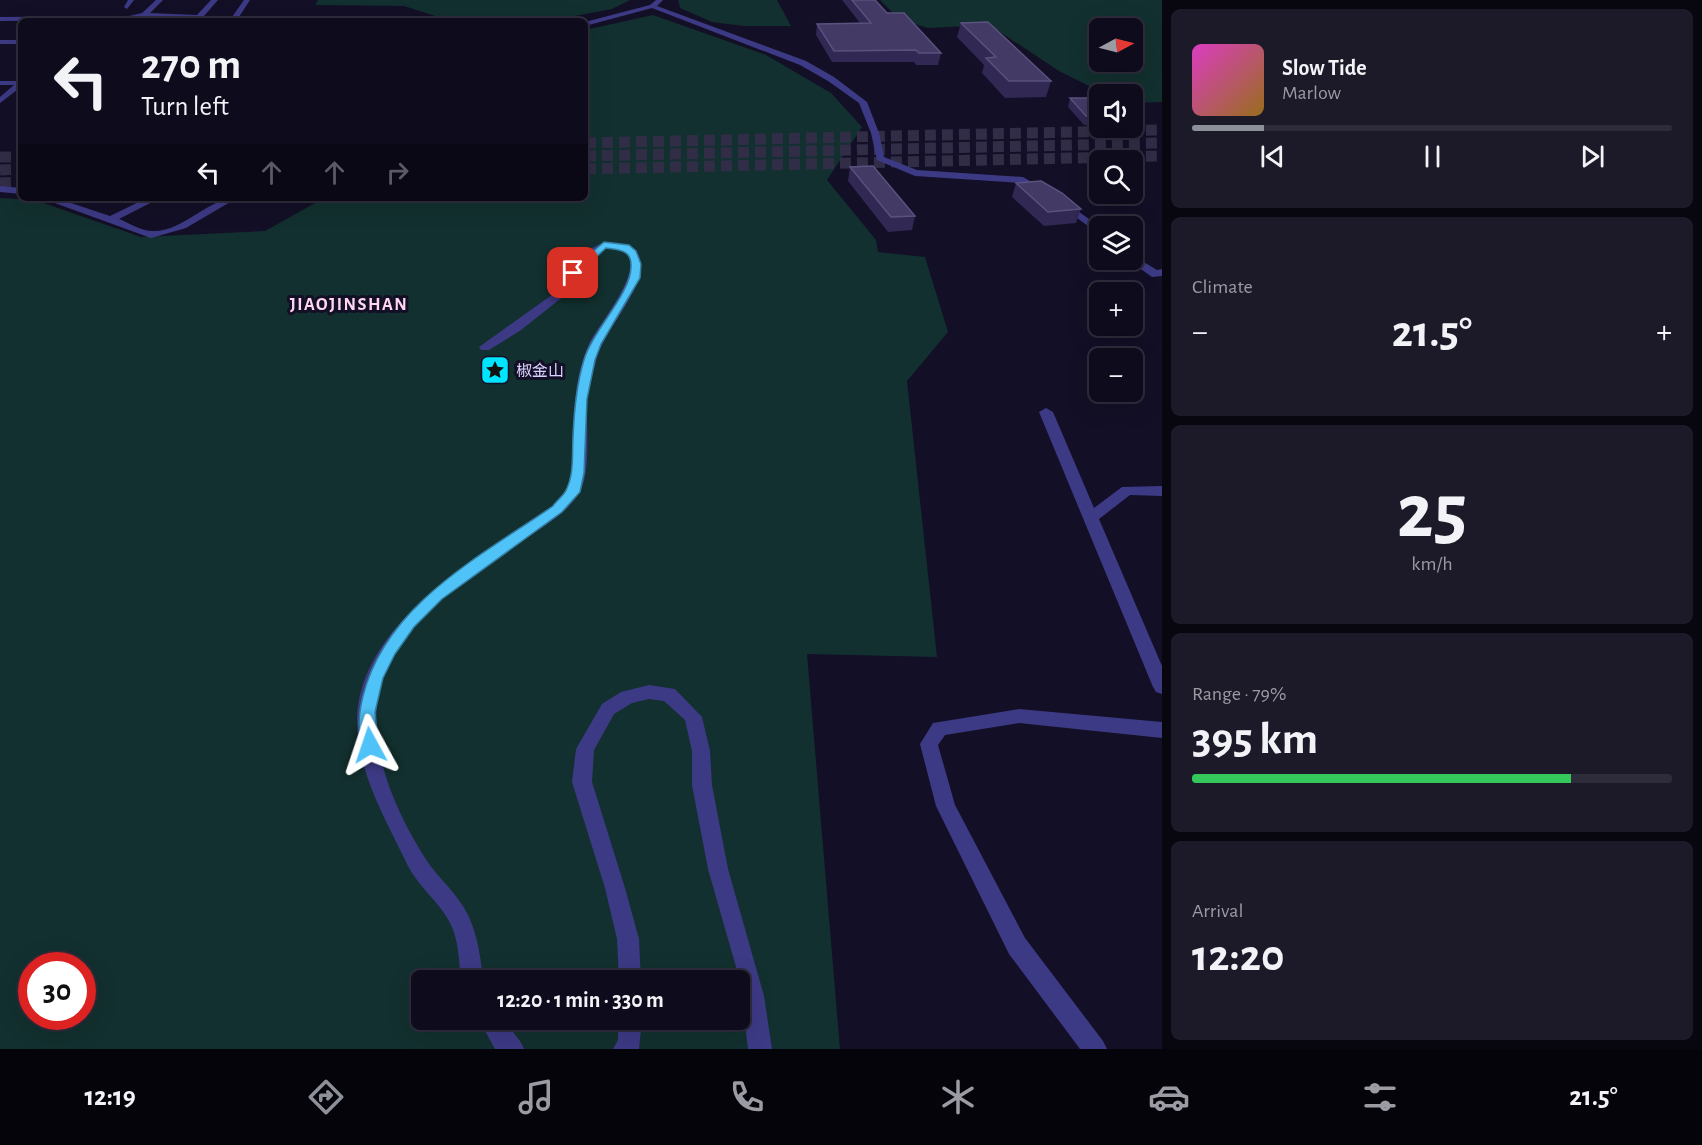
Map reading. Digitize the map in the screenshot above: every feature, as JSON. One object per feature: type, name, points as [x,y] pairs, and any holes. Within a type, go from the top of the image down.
[{"type":"street","points":[[127,7],[131,0]]},
{"type":"street","points":[[144,15],[160,0]]},
{"type":"street","points":[[199,17],[215,0]]},
{"type":"street","points":[[235,18],[247,0]]},
{"type":"street","points":[[588,23],[652,6],[660,0]]},
{"type":"street","points":[[652,6],[803,63],[831,79],[863,102],[875,133],[880,158],[915,173],[1023,180],[1065,205],[1089,224]]},
{"type":"street","points":[[131,18],[144,15],[216,18]]},
{"type":"street","points":[[0,19],[18,19]]},
{"type":"street","points":[[0,42],[18,42]]},
{"type":"street","points":[[0,83],[18,83]]},
{"type":"street","points":[[0,101],[18,86]]},
{"type":"street","points":[[0,189],[18,191]]},
{"type":"street","points":[[55,201],[151,235],[162,234],[183,225],[227,201]]},
{"type":"street","points":[[111,219],[150,201]]},
{"type":"street","points":[[470,970],[458,916],[419,866],[379,784],[370,745],[367,712],[375,678],[389,651],[408,623],[436,595],[557,509],[573,492],[578,473],[583,383],[596,344],[635,278],[636,264],[633,253],[625,247],[612,245],[604,245],[596,250],[573,273],[560,294],[538,312],[485,347]]},
{"type":"street","points":[[1143,265],[1160,275]]},
{"type":"street","points":[[1046,412],[1162,687]]},
{"type":"street","points":[[1091,517],[1127,490],[1162,491]]},
{"type":"street","points":[[629,970],[628,939],[615,888],[582,782],[585,749],[608,709],[627,697],[649,692],[669,694],[693,717],[701,751],[702,785],[718,869],[746,970]]},
{"type":"street","points":[[1095,1049],[1017,946],[946,806],[929,744],[939,728],[1019,716],[1162,730]]},
{"type":"street","points":[[750,985],[760,1049]]},
{"type":"street","points":[[497,1030],[512,1049]]},
{"type":"street","points":[[625,1049],[629,1045],[630,1030]]},
{"type":"green space","points":[[318,0],[630,0],[612,9],[564,18],[442,18],[404,6],[315,5]]},
{"type":"green space","points":[[678,0],[777,0],[791,26],[744,26],[712,22],[680,8]]},
{"type":"green space","points":[[880,0],[1162,0],[1162,102],[1143,103],[1143,84],[1089,84],[1089,86],[1059,71],[997,30],[969,26],[928,28],[899,19]]},
{"type":"green space","points":[[653,15],[766,55],[831,93],[862,127],[827,180],[876,240],[878,252],[925,257],[948,332],[907,381],[937,657],[807,654],[840,1049],[0,1049],[0,198],[38,201],[141,237],[265,231],[319,201],[588,201],[588,29]]},
{"type":"building","points":[[852,0],[875,0],[887,13],[904,13],[941,53],[919,53],[916,50],[834,51],[817,24],[871,23]]},
{"type":"building","points":[[988,22],[1051,81],[1009,81],[986,58],[996,57],[961,23]]},
{"type":"building","points":[[1070,98],[1089,98],[1089,116],[1086,116]]},
{"type":"building","points":[[873,166],[915,216],[891,217],[850,167]]},
{"type":"building","points":[[1041,181],[1062,193],[1081,209],[1048,212],[1016,183]]},
{"type":"tunnel","points":[[588,143],[1162,130]]},
{"type":"tunnel","points":[[588,156],[1162,143]]},
{"type":"tunnel","points":[[588,169],[1162,156]]},
{"type":"tunnel","points":[[0,157],[18,157]]},
{"type":"tunnel","points":[[0,170],[18,169]]},
{"type":"tunnel","points":[[0,183],[18,182]]},
{"type":"place","name":"椒金山","points":[[495,370]]},
{"type":"district","name":"JIAOJINSHAN","points":[[349,304]]},
{"type":"route","points":[[370,745],[367,712],[375,678],[389,651],[408,623],[436,595],[557,509],[573,492],[578,473],[583,383],[596,344],[635,278],[636,264],[633,253],[625,247],[604,245],[573,273]]}]
